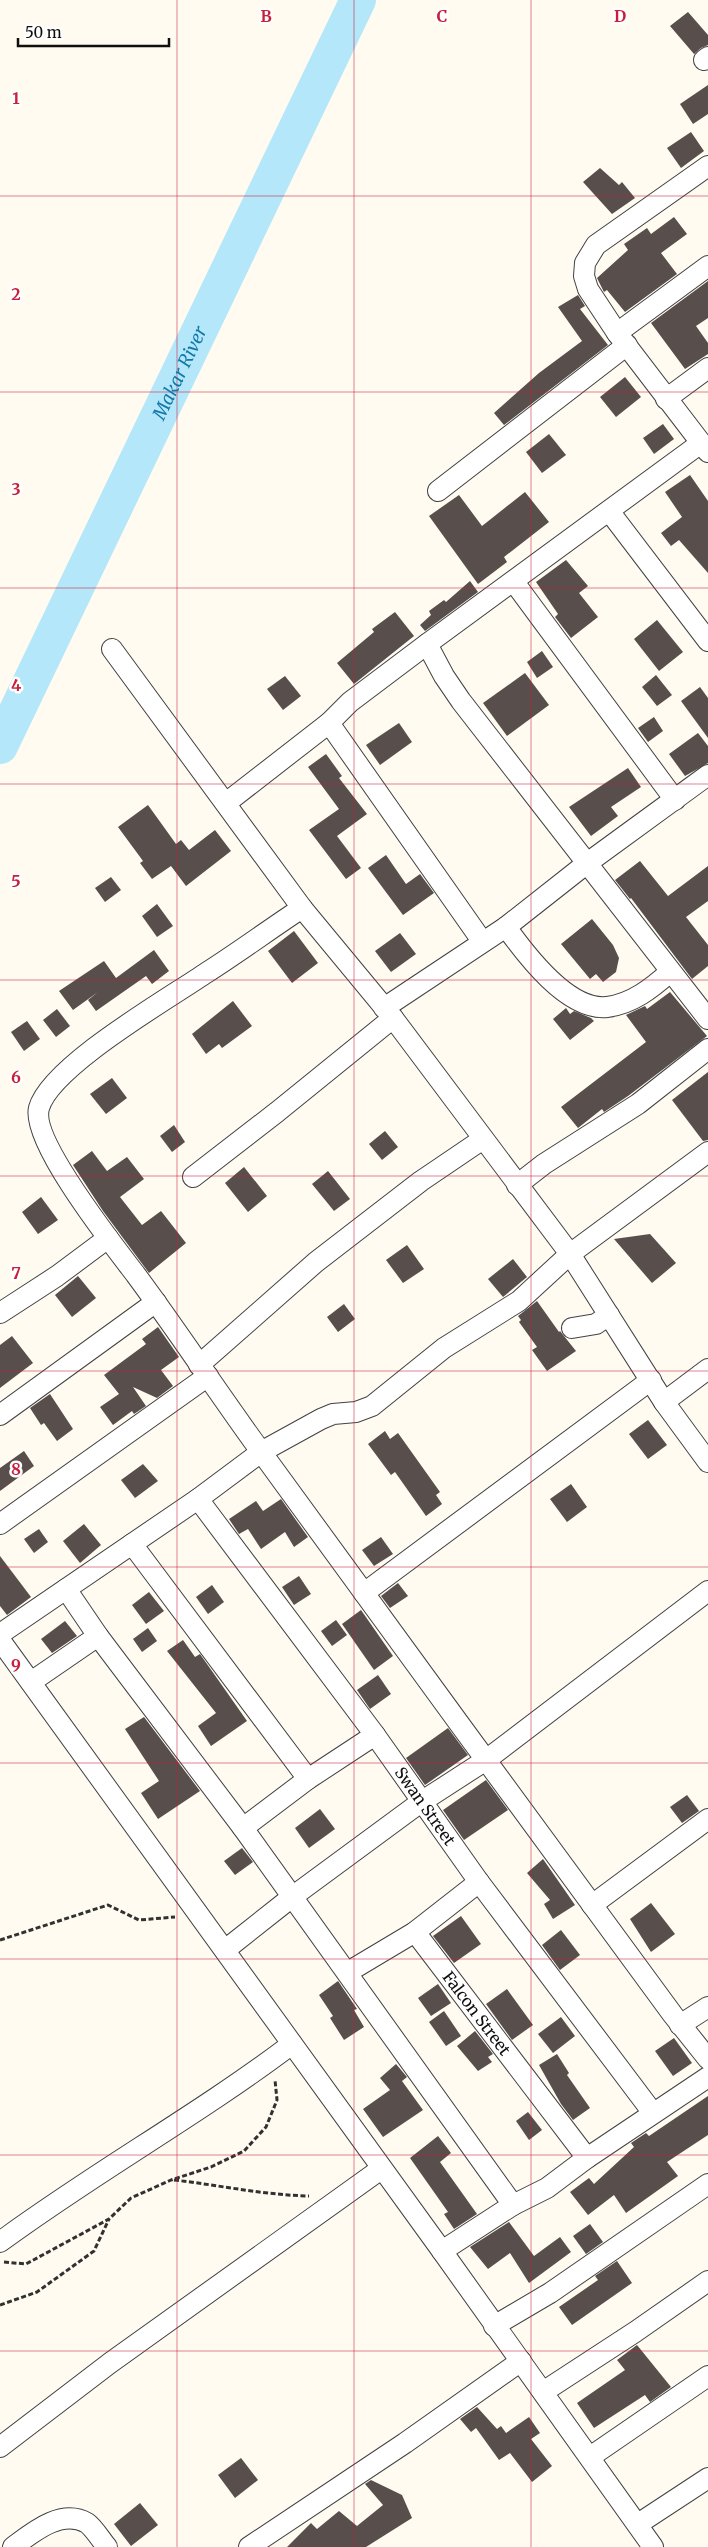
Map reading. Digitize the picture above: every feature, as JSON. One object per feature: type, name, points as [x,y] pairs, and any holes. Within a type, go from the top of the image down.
[{"type":"street","points":[[226,802],[329,723],[350,702],[427,644],[609,511],[704,447],[622,339],[588,289],[584,276],[585,263],[589,253],[596,245],[708,166]]},
{"type":"street","points":[[438,491],[708,266]]},
{"type":"street","points":[[666,399],[708,368]]},
{"type":"street","points":[[609,511],[708,641]]},
{"type":"street","points":[[514,582],[675,800]]},
{"type":"street","points":[[427,644],[444,676],[461,701],[708,1019]]},
{"type":"street","points":[[112,649],[302,908],[388,1013],[570,1254],[664,1402],[708,1462]]},
{"type":"street","points":[[329,723],[482,941]]},
{"type":"street","points":[[193,1177],[263,1124],[388,1013],[482,941],[506,927],[586,864],[708,775]]},
{"type":"street","points":[[302,908],[98,1044],[47,1092],[39,1108],[38,1122],[42,1134],[71,1184],[108,1238],[156,1302],[261,1452],[680,2025],[708,2059]]},
{"type":"street","points":[[506,927],[537,968],[569,994],[589,1005],[606,1007],[626,1001],[650,990],[670,972]]},
{"type":"street","points":[[517,1185],[544,1164],[638,1104],[708,1049]]},
{"type":"street","points":[[0,1524],[204,1370],[316,1262],[421,1181],[483,1139]]},
{"type":"street","points":[[0,1634],[198,1500],[261,1452],[333,1414],[356,1412],[372,1406],[444,1348],[519,1301],[570,1254],[708,1152]]},
{"type":"street","points":[[0,1314],[57,1276],[108,1238]]},
{"type":"street","points":[[0,1415],[156,1302]]},
{"type":"street","points":[[572,1328],[596,1324],[609,1315]]},
{"type":"street","points":[[664,1402],[708,1369]]},
{"type":"street","points":[[364,1593],[651,1380]]},
{"type":"street","name":"Swan Street","points":[[198,1500],[375,1735],[479,1882],[653,2113]]},
{"type":"street","points":[[132,1544],[308,1779]]},
{"type":"street","points":[[66,1589],[98,1636],[243,1828],[348,1972],[513,2205]]},
{"type":"street","points":[[225,1950],[292,1896],[421,1802],[486,1760],[708,1591]]},
{"type":"street","points":[[31,1682],[98,1636]]},
{"type":"street","points":[[0,1640],[381,2169],[442,2250],[494,2326],[653,2547]]},
{"type":"street","points":[[243,1828],[308,1779],[375,1735]]},
{"type":"street","points":[[592,1905],[708,1819]]},
{"type":"street","points":[[348,1972],[415,1932],[479,1882]]},
{"type":"street","name":"Falcon Street","points":[[415,1932],[587,2158]]},
{"type":"street","points":[[680,2025],[708,2007]]},
{"type":"street","points":[[0,2242],[50,2206],[170,2130],[292,2044]]},
{"type":"street","points":[[442,2250],[513,2205],[546,2188],[587,2158],[708,2077]]},
{"type":"street","points":[[0,2447],[110,2363],[381,2169]]},
{"type":"street","points":[[494,2326],[550,2293],[708,2184]]},
{"type":"street","points":[[543,2392],[635,2332],[708,2281]]},
{"type":"street","points":[[252,2547],[521,2361]]},
{"type":"street","points":[[590,2458],[708,2376]]},
{"type":"street","points":[[638,2524],[708,2478]]},
{"type":"street","points":[[13,2547],[43,2526],[72,2519],[87,2523],[107,2547]]},
{"type":"path","points":[[0,1940],[108,1905],[139,1920],[200,1916]]},
{"type":"path","points":[[0,2262],[26,2264],[109,2219],[131,2198],[171,2180],[212,2167],[244,2151],[266,2127],[277,2100],[275,2081],[266,2064]]},
{"type":"path","points":[[171,2180],[231,2186],[272,2195],[344,2197]]},
{"type":"path","points":[[0,2305],[38,2292],[94,2251],[109,2219]]},
{"type":"building","points":[[688,12],[708,35],[708,45],[694,54],[670,26]]},
{"type":"building","points":[[708,85],[708,114],[693,124],[680,104]]},
{"type":"building","points":[[691,132],[704,151],[681,168],[667,148]]},
{"type":"building","points":[[600,168],[619,185],[622,182],[635,198],[612,214],[583,182]]},
{"type":"building","points":[[674,217],[687,234],[661,253],[677,274],[625,312],[607,290],[604,292],[597,278],[628,250],[624,244],[647,228],[651,234]]},
{"type":"building","points":[[708,281],[708,318],[696,326],[708,343],[708,354],[685,369],[651,323]]},
{"type":"building","points":[[578,295],[585,306],[580,309],[608,345],[504,425],[494,413],[539,373],[582,341],[558,307]]},
{"type":"building","points":[[625,377],[641,397],[616,417],[600,397]]},
{"type":"building","points":[[663,424],[674,439],[654,454],[643,438]]},
{"type":"building","points":[[549,434],[566,455],[542,473],[526,452]]},
{"type":"building","points":[[690,475],[708,501],[708,573],[679,540],[671,546],[661,533],[682,517],[665,492]]},
{"type":"building","points":[[525,492],[549,522],[504,557],[507,562],[478,584],[429,516],[459,495],[482,526]]},
{"type":"building","points":[[566,560],[588,586],[579,593],[598,617],[571,638],[555,617],[558,614],[536,582]]},
{"type":"building","points":[[470,581],[478,592],[425,631],[420,625],[431,615],[429,611],[444,600],[446,602]]},
{"type":"building","points":[[395,612],[414,636],[354,684],[337,663],[374,632],[372,629]]},
{"type":"building","points":[[657,620],[683,652],[659,671],[634,639]]},
{"type":"building","points":[[542,651],[553,667],[537,678],[527,662]]},
{"type":"building","points":[[525,673],[549,705],[507,736],[483,703]]},
{"type":"building","points":[[656,675],[672,695],[657,706],[642,687]]},
{"type":"building","points":[[285,676],[301,696],[283,710],[267,689]]},
{"type":"building","points":[[700,687],[708,698],[708,738],[681,701]]},
{"type":"building","points":[[654,717],[663,731],[648,742],[638,728]]},
{"type":"building","points":[[399,723],[412,742],[380,765],[366,745]]},
{"type":"building","points":[[698,733],[708,746],[708,763],[685,776],[669,754]]},
{"type":"building","points":[[326,754],[342,776],[339,778],[367,814],[337,836],[361,868],[346,879],[309,830],[339,809],[308,767]]},
{"type":"building","points":[[628,768],[641,787],[611,807],[618,816],[591,836],[569,807]]},
{"type":"building","points":[[148,805],[176,844],[181,840],[189,850],[215,830],[231,851],[186,886],[171,866],[152,879],[140,863],[143,861],[118,827]]},
{"type":"building","points":[[386,855],[406,884],[420,874],[434,893],[403,915],[368,868]]},
{"type":"building","points":[[640,861],[668,896],[708,866],[708,901],[686,917],[708,945],[708,966],[692,979],[631,898],[615,880]]},
{"type":"building","points":[[111,877],[121,890],[105,902],[95,888]]},
{"type":"building","points":[[157,904],[173,926],[157,937],[142,916]]},
{"type":"building","points":[[592,919],[613,945],[619,958],[616,972],[603,982],[596,974],[590,979],[561,944]]},
{"type":"building","points":[[294,931],[318,963],[292,983],[268,951]]},
{"type":"building","points":[[400,933],[416,954],[391,972],[375,951]]},
{"type":"building","points":[[154,950],[169,971],[152,984],[146,976],[96,1011],[88,1000],[98,992],[73,1010],[59,991],[104,961],[116,978]]},
{"type":"building","points":[[670,992],[707,1036],[628,1096],[604,1112],[602,1109],[578,1128],[561,1107],[646,1042],[626,1015],[645,1006],[647,1009]]},
{"type":"building","points":[[233,1001],[252,1026],[222,1048],[219,1044],[206,1054],[192,1034]]},
{"type":"building","points":[[566,1008],[570,1014],[574,1011],[594,1021],[570,1040],[553,1019]]},
{"type":"building","points":[[57,1009],[70,1026],[56,1037],[43,1020]]},
{"type":"building","points":[[27,1021],[40,1039],[24,1051],[11,1032]]},
{"type":"building","points":[[708,1072],[708,1140],[703,1141],[672,1100]]},
{"type":"building","points":[[112,1078],[127,1098],[106,1114],[90,1094]]},
{"type":"building","points":[[174,1125],[185,1142],[172,1152],[160,1136]]},
{"type":"building","points":[[385,1131],[398,1147],[382,1160],[369,1144]]},
{"type":"building","points":[[92,1151],[107,1171],[127,1157],[144,1179],[120,1197],[142,1225],[161,1211],[186,1243],[149,1273],[103,1211],[73,1165]]},
{"type":"building","points":[[244,1167],[267,1196],[248,1212],[225,1183]]},
{"type":"building","points":[[328,1171],[350,1199],[334,1211],[312,1184]]},
{"type":"building","points":[[41,1197],[58,1220],[38,1234],[22,1212]]},
{"type":"building","points":[[650,1234],[676,1263],[652,1283],[614,1239]]},
{"type":"building","points":[[407,1245],[424,1269],[403,1283],[386,1260]]},
{"type":"building","points":[[513,1259],[527,1277],[503,1297],[488,1279]]},
{"type":"building","points":[[78,1276],[96,1298],[72,1317],[55,1295]]},
{"type":"building","points":[[537,1301],[559,1332],[576,1351],[547,1371],[532,1350],[537,1347],[519,1322],[521,1320],[518,1316]]},
{"type":"building","points":[[344,1304],[355,1319],[338,1332],[327,1317]]},
{"type":"building","points":[[158,1327],[179,1357],[161,1370],[173,1386],[157,1398],[133,1387],[146,1406],[134,1414],[132,1411],[113,1425],[100,1407],[119,1394],[104,1375],[146,1344],[142,1339]]},
{"type":"building","points":[[12,1336],[33,1363],[0,1388],[0,1345]]},
{"type":"building","points":[[50,1394],[73,1429],[57,1441],[44,1423],[41,1425],[30,1408]]},
{"type":"building","points":[[648,1420],[667,1445],[648,1459],[629,1434]]},
{"type":"building","points":[[385,1431],[390,1439],[398,1433],[440,1492],[436,1495],[442,1504],[426,1516],[395,1472],[391,1475],[368,1444]]},
{"type":"building","points":[[24,1451],[34,1466],[0,1491],[0,1468]]},
{"type":"building","points":[[143,1464],[158,1481],[135,1498],[121,1480]]},
{"type":"building","points":[[571,1484],[587,1507],[567,1522],[550,1499]]},
{"type":"building","points":[[281,1499],[308,1537],[294,1547],[285,1532],[261,1549],[248,1529],[239,1534],[229,1519],[256,1501],[263,1511]]},
{"type":"building","points":[[84,1524],[101,1545],[80,1563],[63,1541]]},
{"type":"building","points":[[39,1529],[48,1542],[34,1553],[24,1539]]},
{"type":"building","points":[[381,1537],[393,1554],[374,1566],[362,1550]]},
{"type":"building","points":[[0,1556],[31,1597],[7,1615],[0,1606]]},
{"type":"building","points":[[299,1576],[311,1594],[294,1605],[282,1587]]},
{"type":"building","points":[[398,1583],[408,1596],[390,1608],[381,1596]]},
{"type":"building","points":[[212,1585],[224,1602],[208,1614],[196,1597]]},
{"type":"building","points":[[149,1592],[164,1611],[146,1624],[132,1605]]},
{"type":"building","points":[[361,1610],[393,1656],[374,1670],[342,1624]]},
{"type":"building","points":[[336,1620],[347,1635],[332,1646],[321,1631]]},
{"type":"building","points":[[65,1621],[77,1636],[52,1653],[41,1639]]},
{"type":"building","points":[[148,1628],[157,1641],[142,1652],[133,1639]]},
{"type":"building","points":[[183,1640],[195,1657],[200,1654],[247,1721],[211,1746],[198,1726],[216,1713],[167,1651]]},
{"type":"building","points":[[378,1675],[391,1694],[370,1709],[357,1690]]},
{"type":"building","points":[[144,1717],[200,1791],[158,1819],[141,1793],[159,1781],[125,1729]]},
{"type":"building","points":[[448,1728],[468,1755],[425,1785],[406,1758]]},
{"type":"building","points":[[486,1780],[508,1810],[464,1840],[443,1810]]},
{"type":"building","points":[[687,1795],[699,1811],[682,1823],[670,1807]]},
{"type":"building","points":[[320,1809],[335,1829],[309,1848],[295,1828]]},
{"type":"building","points":[[242,1848],[253,1862],[235,1875],[224,1861]]},
{"type":"building","points":[[543,1859],[575,1905],[553,1919],[544,1904],[550,1900],[527,1873]]},
{"type":"building","points":[[651,1903],[675,1934],[651,1952],[630,1919]]},
{"type":"building","points":[[461,1916],[481,1944],[454,1963],[433,1936]]},
{"type":"building","points":[[561,1930],[580,1955],[560,1970],[542,1945]]},
{"type":"building","points":[[338,1981],[357,2009],[354,2010],[364,2027],[344,2040],[330,2018],[333,2016],[319,1995]]},
{"type":"building","points":[[438,1984],[451,2003],[431,2016],[418,1998]]},
{"type":"building","points":[[507,1989],[533,2025],[512,2040],[486,2004]]},
{"type":"building","points":[[444,2011],[461,2036],[446,2046],[429,2022]]},
{"type":"building","points":[[561,2017],[575,2036],[553,2053],[538,2034]]},
{"type":"building","points":[[475,2031],[493,2054],[488,2057],[492,2062],[478,2071],[457,2046]]},
{"type":"building","points":[[674,2038],[692,2063],[673,2076],[655,2051]]},
{"type":"building","points":[[557,2054],[569,2073],[567,2075],[590,2108],[573,2120],[561,2104],[539,2065]]},
{"type":"building","points":[[396,2064],[407,2077],[402,2081],[423,2110],[383,2137],[363,2109],[390,2090],[380,2078]]},
{"type":"building","points":[[708,2096],[708,2135],[667,2162],[678,2176],[626,2213],[614,2195],[588,2215],[570,2192],[589,2178],[594,2184],[634,2147],[631,2143],[646,2133],[649,2136]]},
{"type":"building","points":[[528,2112],[542,2130],[529,2140],[516,2121]]},
{"type":"building","points":[[438,2136],[451,2153],[440,2162],[477,2214],[454,2229],[444,2214],[448,2212],[410,2158]]},
{"type":"building","points":[[509,2222],[534,2256],[560,2237],[571,2252],[529,2283],[510,2253],[488,2269],[470,2247]]},
{"type":"building","points":[[590,2224],[603,2242],[586,2254],[573,2236]]},
{"type":"building","points":[[617,2261],[632,2283],[572,2325],[559,2307],[598,2280],[595,2276]]},
{"type":"building","points":[[637,2345],[671,2387],[650,2402],[645,2395],[594,2428],[577,2403],[625,2370],[617,2360]]},
{"type":"building","points":[[477,2407],[497,2429],[501,2426],[506,2433],[529,2417],[540,2433],[531,2439],[552,2466],[532,2482],[510,2453],[499,2460],[476,2428],[471,2432],[460,2419]]},
{"type":"building","points":[[241,2458],[258,2480],[235,2498],[218,2475]]},
{"type":"building","points":[[371,2480],[402,2495],[412,2518],[366,2547],[287,2547],[311,2523],[317,2529],[339,2511],[357,2526],[383,2505],[365,2484]]},
{"type":"building","points":[[140,2503],[158,2525],[131,2546],[114,2524]]},
{"type":"waterway","name":"Makar River","points":[[0,746],[358,0]]}]
